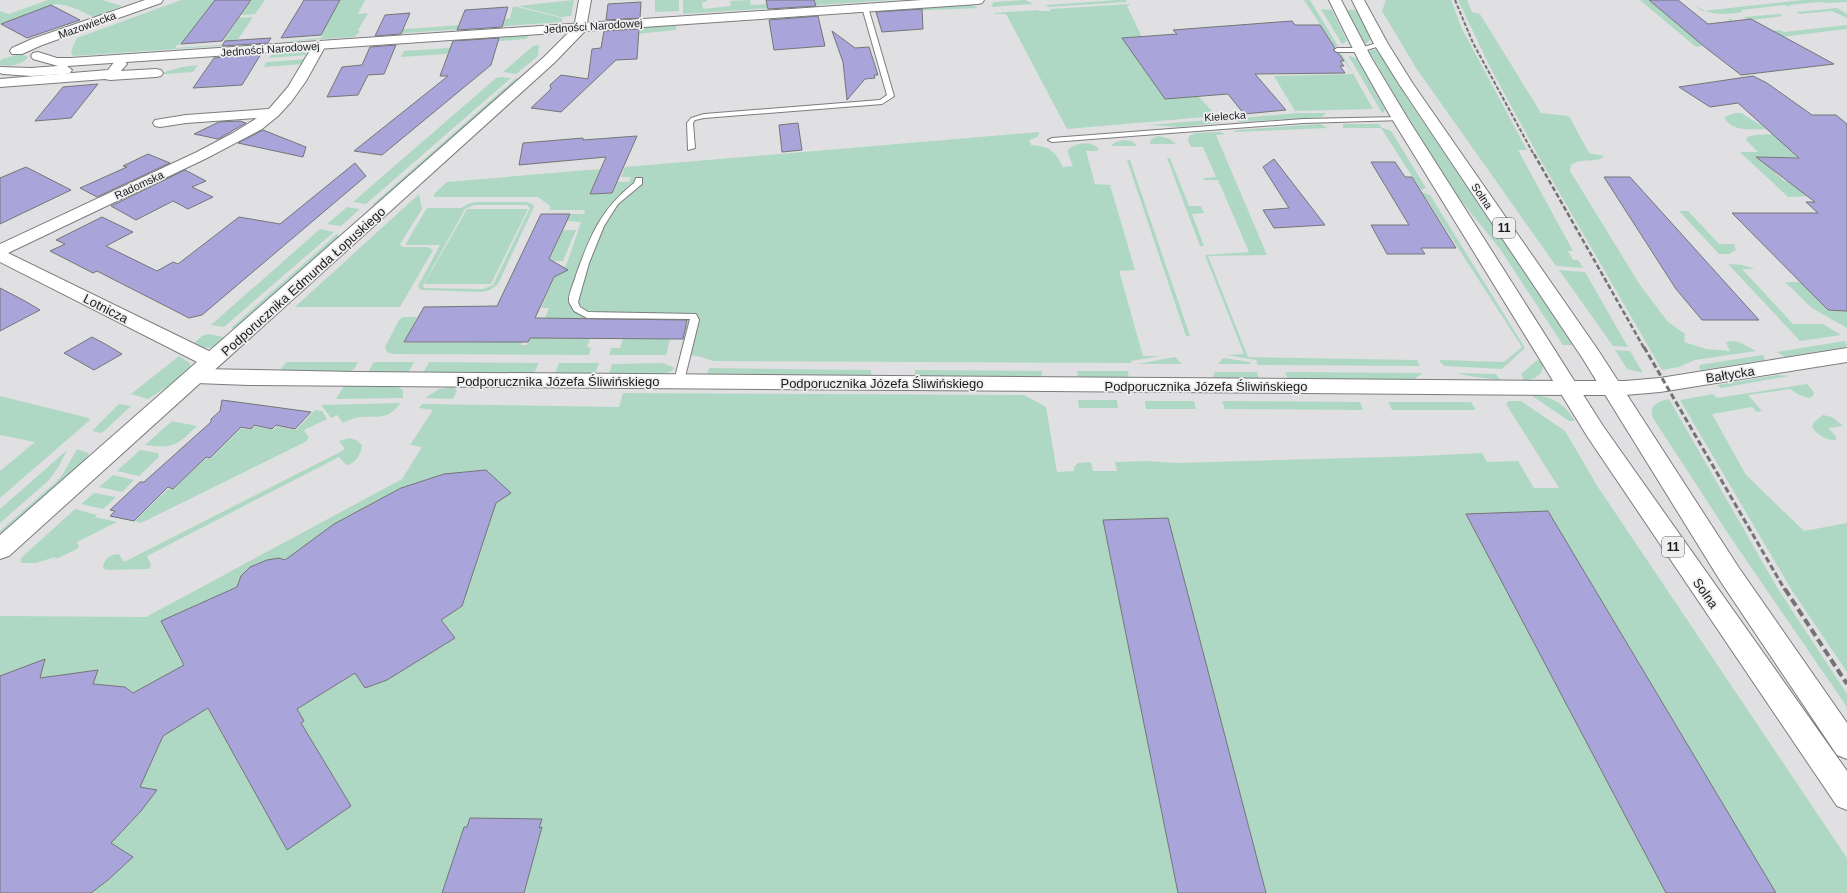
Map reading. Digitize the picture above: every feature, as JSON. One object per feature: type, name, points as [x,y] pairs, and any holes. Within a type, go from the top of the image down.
[{"type":"street","name":"Mazowiecka","points":[[11,52],[157,0]]},
{"type":"street","name":"Mazowiecka","points":[[1,74],[32,62],[38,55],[68,37],[170,0]]},
{"type":"street","points":[[580,28],[585,0]]},
{"type":"street","name":"Jedności Narodowej","points":[[11,52],[31,51],[61,63],[170,54],[207,53],[978,0]]},
{"type":"street","name":"Solna","points":[[1335,0],[1360,50],[1400,120],[1619,468],[1847,796]]},
{"type":"street","name":"Solna","points":[[1358,0],[1381,44],[1406,84],[1613,389],[1730,575],[1847,746]]},
{"type":"street","name":"Podporucznika Edmunda Łopuskiego","points":[[0,549],[549,60],[580,28]]},
{"type":"street","name":"Radomska","points":[[0,250],[233,140],[273,113],[284,102],[320,45]]},
{"type":"street","name":"Jedności Narodowej","points":[[1,74],[116,69],[207,53]]},
{"type":"street","points":[[116,69],[110,76],[156,73]]},
{"type":"street","points":[[160,123],[186,119],[273,113]]},
{"type":"street","name":"Lotnicza","points":[[0,255],[212,361]]},
{"type":"street","name":"Bałtycka","points":[[1613,389],[1660,385],[1847,355]]},
{"type":"street","name":"Podporucznika Józefa Śliwińskiego","points":[[196,376],[249,378],[1568,388]]},
{"type":"street","points":[[1568,388],[1613,389]]},
{"type":"lane","points":[[692,148],[690,123],[693,119],[704,116],[882,102],[891,96],[882,59],[875,42],[865,7]]},
{"type":"lane","points":[[1337,50],[1360,50],[1381,44]]},
{"type":"lane","name":"Kielecka","points":[[1052,140],[1303,122],[1400,120]]},
{"type":"lane","points":[[639,180],[638,184],[613,206],[604,219],[572,299],[573,303],[580,312],[587,315],[693,316],[695,320],[679,381]]},
{"type":"green space","points":[[48,0],[102,0],[122,6],[94,17],[72,7],[60,4],[49,6],[58,8],[0,24],[0,11],[9,14]]},
{"type":"green space","points":[[181,0],[215,0],[181,44],[177,45],[175,48],[220,45],[251,39],[248,44],[73,56],[71,51],[77,38]]},
{"type":"green space","points":[[252,0],[265,0],[255,14],[241,15]]},
{"type":"green space","points":[[340,0],[365,0],[358,14],[368,13],[358,30],[360,32],[354,37],[277,42],[321,38],[323,35],[321,35]]},
{"type":"green space","points":[[574,0],[571,16],[561,17],[518,6]]},
{"type":"green space","points":[[655,0],[679,0],[679,11],[655,12]]},
{"type":"green space","points":[[683,0],[707,0],[707,2],[702,2],[703,9],[731,6],[730,1],[750,0],[751,5],[767,4],[767,0],[787,3],[815,0],[893,0],[683,14]]},
{"type":"green space","points":[[1025,0],[1034,4],[991,7],[994,2]]},
{"type":"green space","points":[[1126,0],[1127,2],[1048,7],[1046,5]]},
{"type":"green space","points":[[1304,0],[1310,0],[1338,46],[1335,47]]},
{"type":"green space","points":[[1386,0],[1451,0],[1462,29],[1527,150],[1518,150],[1573,251],[1568,251],[1573,260],[1578,260],[1583,268],[1556,266],[1416,68],[1382,11]]},
{"type":"green space","points":[[1458,0],[1467,0],[1472,12],[1480,14],[1541,113],[1569,116],[1589,153],[1604,156],[1598,160],[1580,161],[1575,163],[1571,165],[1570,171],[1640,285],[1668,322],[1685,334],[1684,342],[1706,349],[1730,351],[1726,343],[1729,341],[1739,342],[1756,351],[1695,360],[1679,367],[1662,370],[1540,159],[1489,65]]},
{"type":"green space","points":[[1640,0],[1654,0],[1655,1],[1650,1],[1690,35],[1717,30],[1703,19],[1714,27],[1742,27],[1727,19],[1734,19],[1731,20],[1741,25],[1778,36],[1743,17],[1780,14],[1783,16],[1752,20],[1771,31],[1779,30],[1784,32],[1847,25],[1847,29],[1696,47]]},
{"type":"green space","points":[[1802,0],[1847,0],[1847,2],[1820,2],[1789,5],[1791,7],[1784,5],[1741,10],[1743,12],[1727,14],[1705,11]]},
{"type":"green space","points":[[969,4],[978,8],[909,11],[915,7]]},
{"type":"green space","points":[[1130,5],[1127,6],[1142,37],[1217,116],[1067,129],[1006,14],[994,13],[1038,10],[1050,11],[1050,9]]},
{"type":"green space","points":[[513,6],[562,18],[562,22],[376,35],[378,31],[504,22],[505,19],[510,18]]},
{"type":"green space","points":[[1837,8],[1847,14],[1847,18],[1832,11],[1800,14],[1796,12]]},
{"type":"green space","points":[[1321,9],[1332,10],[1347,41],[1342,44]]},
{"type":"green space","points":[[1347,10],[1356,10],[1371,39],[1365,45]]},
{"type":"green space","points":[[253,17],[238,39],[223,42],[239,18]]},
{"type":"green space","points":[[671,25],[676,26],[676,30],[620,34],[620,29]]},
{"type":"green space","points":[[530,35],[526,39],[475,43],[477,38]]},
{"type":"green space","points":[[539,45],[538,56],[516,74],[503,72],[533,46]]},
{"type":"green space","points":[[477,46],[476,52],[401,57],[404,51]]},
{"type":"green space","points":[[1377,49],[1408,100],[1573,345],[1563,345],[1500,249],[1458,197],[1398,101],[1369,51]]},
{"type":"green space","points":[[276,52],[305,52],[307,55],[268,58]]},
{"type":"green space","points":[[1339,53],[1342,54],[1373,109],[1295,111],[1274,76],[1353,74]]},
{"type":"green space","points":[[16,55],[24,55],[28,57],[23,62],[16,65],[0,65],[0,61],[2,59]]},
{"type":"green space","points":[[1348,55],[1357,59],[1385,109],[1384,112],[1382,113]]},
{"type":"green space","points":[[306,59],[303,64],[264,67],[266,62]]},
{"type":"green space","points":[[198,65],[193,72],[154,75],[182,67]]},
{"type":"green space","points":[[496,78],[511,78],[366,204],[353,202]]},
{"type":"green space","points":[[516,78],[520,79],[380,204],[372,205]]},
{"type":"green space","points":[[1297,113],[1325,114],[1322,117],[1240,122],[1232,119]]},
{"type":"green space","points":[[1735,113],[1742,113],[1766,129],[1744,129],[1733,126],[1725,119],[1725,117]]},
{"type":"green space","points":[[1220,119],[1221,122],[1219,123],[1179,127],[1148,125]]},
{"type":"green space","points":[[1320,124],[1328,128],[1234,132],[1236,130]]},
{"type":"green space","points":[[1343,124],[1379,124],[1381,127],[1391,131],[1426,188],[1421,190],[1381,128],[1343,128]]},
{"type":"green space","points":[[1040,132],[1037,137],[1029,140],[1031,145],[1048,148],[1051,150],[1063,167],[1073,166],[1067,151],[1078,144],[1092,144],[1099,149],[1097,151],[1086,151],[1095,184],[1110,185],[1135,270],[1119,271],[1143,356],[1160,356],[1131,361],[1131,363],[713,361],[698,356],[680,355],[688,318],[545,318],[549,308],[541,308],[555,276],[564,272],[563,267],[566,266],[581,222],[567,221],[570,214],[584,214],[585,210],[550,210],[550,206],[538,197],[434,197],[434,194],[447,182],[600,169],[590,194],[612,194],[617,182],[629,182],[631,177],[621,177],[625,167]]},
{"type":"green space","points":[[1220,132],[1225,134],[1216,135],[1267,255],[1208,256],[1248,357],[1417,360],[1420,366],[1258,365],[1256,360],[1227,355],[1244,354],[1205,255],[1249,252],[1218,180],[1204,180],[1203,178],[1216,177],[1203,147],[1191,147],[1188,140],[1189,136],[1195,133]]},
{"type":"green space","points":[[1773,134],[1822,157],[1759,157],[1784,181],[1807,181],[1847,195],[1788,197],[1740,152],[1758,152],[1746,140],[1747,137]]},
{"type":"green space","points":[[1158,136],[1170,139],[1176,144],[1150,144],[1151,139]]},
{"type":"green space","points":[[1124,140],[1132,141],[1137,146],[1111,146],[1115,142]]},
{"type":"green space","points":[[1167,158],[1170,158],[1189,206],[1201,206],[1204,213],[1192,214],[1204,246],[1200,246]]},
{"type":"green space","points":[[1127,160],[1130,160],[1190,336],[1186,336]]},
{"type":"green space","points":[[1422,192],[1430,195],[1525,348],[1502,369],[1444,366],[1439,360],[1504,362],[1522,347]]},
{"type":"green space","points":[[419,194],[422,209],[400,244],[403,247],[428,247],[433,250],[400,307],[295,307]]},
{"type":"green space","points":[[475,202],[527,202],[532,204],[534,207],[498,284],[490,290],[482,292],[421,290],[418,286],[440,245],[405,245],[427,208],[461,208]],"holes":[[[474,205],[527,205],[530,208],[493,285],[483,289],[424,288],[423,285],[465,209]]]},
{"type":"green space","points":[[347,207],[360,209],[341,226],[327,224]]},
{"type":"green space","points":[[467,209],[528,209],[491,284],[424,284]]},
{"type":"green space","points":[[1679,211],[1688,211],[1719,244],[1734,244],[1736,250],[1729,254],[1719,254]]},
{"type":"green space","points":[[320,229],[334,232],[224,327],[211,325]]},
{"type":"green space","points":[[563,230],[576,230],[563,261],[549,261]]},
{"type":"green space","points":[[337,234],[340,239],[238,329],[231,328]]},
{"type":"green space","points":[[1728,264],[1742,265],[1755,269],[1742,269],[1793,324],[1823,324],[1841,335],[1800,341]]},
{"type":"green space","points":[[1559,270],[1585,272],[1628,347],[1613,346]]},
{"type":"green space","points":[[1785,282],[1800,282],[1828,311],[1847,311],[1847,328],[1812,308]]},
{"type":"green space","points":[[403,317],[417,317],[404,343],[522,342],[521,345],[527,345],[530,338],[590,339],[587,347],[591,348],[589,355],[393,354],[387,352],[385,347],[399,320]]},
{"type":"green space","points":[[208,334],[229,338],[216,346],[208,348],[193,344],[202,336]]},
{"type":"green space","points":[[623,339],[670,339],[666,355],[609,355],[611,348],[620,348]]},
{"type":"green space","points":[[1845,341],[1847,344],[1846,347],[1785,357],[1777,352]]},
{"type":"green space","points":[[1615,350],[1630,351],[1643,373],[1627,369]]},
{"type":"green space","points":[[1763,355],[1765,360],[1701,370],[1699,368],[1700,365]]},
{"type":"green space","points":[[179,356],[190,363],[191,368],[188,373],[148,399],[131,394]]},
{"type":"green space","points":[[1175,357],[1182,364],[1138,364]]},
{"type":"green space","points":[[1223,358],[1250,362],[1251,364],[1218,364]]},
{"type":"green space","points":[[1540,360],[1543,366],[1541,373],[1535,378],[1524,381],[1521,374],[1536,361]]},
{"type":"green space","points":[[286,362],[358,362],[354,369],[347,373],[279,372]]},
{"type":"green space","points":[[374,362],[414,362],[408,373],[368,372]]},
{"type":"green space","points":[[429,362],[539,363],[534,373],[423,373]]},
{"type":"green space","points":[[559,363],[599,363],[595,374],[555,373]]},
{"type":"green space","points":[[663,363],[675,368],[670,372],[662,374],[609,374],[612,364]]},
{"type":"green space","points":[[709,368],[871,370],[871,376],[707,375]]},
{"type":"green space","points":[[915,370],[1042,371],[1042,378],[915,377]]},
{"type":"green space","points":[[1077,371],[1128,371],[1129,379],[1078,378]]},
{"type":"green space","points":[[1215,372],[1257,372],[1259,379],[1216,379],[1213,377]]},
{"type":"green space","points":[[1285,372],[1423,373],[1413,380],[1288,379]]},
{"type":"green space","points":[[1457,373],[1496,374],[1500,380],[1468,376]]},
{"type":"green space","points":[[1777,375],[1789,376],[1721,388],[1717,385]]},
{"type":"green space","points":[[1807,384],[1814,392],[1813,396],[1809,398],[1799,395],[1790,389],[1748,395],[1762,411],[1757,412],[1752,407],[1712,414],[1746,475],[1804,531],[1847,523],[1847,672],[1791,589],[1680,400],[1713,394],[1717,398]]},
{"type":"green space","points":[[344,386],[398,387],[403,390],[403,398],[336,399]]},
{"type":"green space","points":[[453,387],[457,391],[453,399],[425,398],[439,389]]},
{"type":"green space","points":[[623,393],[1024,395],[1046,407],[1057,472],[1074,471],[1074,467],[1078,463],[1091,462],[1093,471],[1117,471],[1115,462],[1146,461],[1177,463],[1482,453],[1487,462],[1518,461],[1534,488],[1559,488],[1506,404],[1508,401],[1521,401],[1565,431],[1598,487],[1847,858],[1847,893],[0,893],[0,616],[146,617],[402,479],[422,447],[410,445],[433,410],[419,408],[422,404],[619,407]]},
{"type":"green space","points":[[1531,395],[1538,395],[1557,402],[1567,410],[1575,421],[1569,421]]},
{"type":"green space","points":[[0,396],[89,418],[90,420],[0,498],[0,471],[35,442],[0,435]]},
{"type":"green space","points":[[1669,399],[1778,589],[1847,694],[1847,707],[1731,538],[1653,418],[1653,407],[1661,401]]},
{"type":"green space","points":[[1078,400],[1117,400],[1118,408],[1079,408]]},
{"type":"green space","points":[[1145,401],[1194,401],[1196,409],[1146,409]]},
{"type":"green space","points":[[1222,401],[1360,402],[1363,410],[1225,409]]},
{"type":"green space","points":[[1388,402],[1471,402],[1476,410],[1392,410]]},
{"type":"green space","points":[[400,403],[390,413],[385,415],[355,418],[343,423],[337,415],[331,418],[321,405]]},
{"type":"green space","points":[[119,404],[131,406],[102,433],[92,431]]},
{"type":"green space","points":[[315,410],[322,411],[327,419],[304,430],[309,438],[305,442],[141,523],[135,521],[168,489],[174,489],[205,458],[210,459],[241,428],[251,430],[254,426],[273,430],[277,426],[296,430]]},
{"type":"green space","points":[[1823,415],[1832,417],[1843,426],[1828,428],[1836,436],[1836,440],[1829,440],[1822,437],[1812,427],[1814,422]]},
{"type":"green space","points":[[172,421],[197,426],[185,438],[169,446],[145,445]]},
{"type":"green space","points":[[350,438],[356,440],[362,445],[359,455],[353,463],[346,465],[339,457],[147,556],[151,565],[149,569],[104,569],[104,563],[111,556],[119,554],[124,562],[336,454],[345,449],[339,441]]},
{"type":"green space","points":[[77,449],[89,453],[84,463],[0,540],[0,531],[57,481],[63,474]]},
{"type":"green space","points":[[67,450],[59,466],[49,480],[0,523],[0,509]]},
{"type":"green space","points":[[140,450],[158,453],[159,457],[139,476],[117,471]]},
{"type":"green space","points":[[113,475],[134,480],[122,492],[99,487]]},
{"type":"green space","points":[[94,493],[116,497],[103,509],[81,504]]},
{"type":"green space","points":[[75,509],[97,515],[95,517],[117,522],[77,542],[79,546],[77,549],[56,559],[55,557],[36,563],[21,563],[21,558]]},
{"type":"building","points":[[215,0],[251,0],[222,41],[181,44]]},
{"type":"building","points":[[304,0],[340,0],[321,35],[281,38]]},
{"type":"building","points":[[766,0],[814,0],[816,6],[768,9]]},
{"type":"building","points":[[1649,0],[1678,0],[1708,24],[1751,19],[1834,64],[1741,75]]},
{"type":"building","points":[[641,2],[640,18],[606,20],[608,4]]},
{"type":"building","points":[[51,5],[80,20],[27,38],[1,24]]},
{"type":"building","points":[[508,7],[502,27],[457,30],[465,10]]},
{"type":"building","points":[[922,9],[923,29],[882,32],[876,12]]},
{"type":"building","points":[[410,13],[401,34],[375,36],[385,15]]},
{"type":"building","points":[[818,16],[825,46],[774,50],[769,20]]},
{"type":"building","points":[[1292,21],[1295,25],[1320,25],[1335,48],[1333,50],[1339,54],[1344,61],[1340,61],[1344,66],[1340,66],[1345,73],[1255,74],[1286,110],[1244,114],[1228,94],[1165,99],[1122,38],[1177,34],[1173,30]]},
{"type":"building","points":[[639,29],[637,59],[616,60],[561,112],[531,108],[551,89],[550,85],[561,75],[588,79],[592,49],[601,48],[604,31]]},
{"type":"building","points":[[832,31],[855,48],[869,47],[878,75],[874,75],[875,78],[865,79],[847,100],[843,62]]},
{"type":"building","points":[[271,38],[268,43],[222,46],[225,41]]},
{"type":"building","points":[[499,38],[491,65],[382,155],[354,151],[448,76],[440,76],[453,41]]},
{"type":"building","points":[[396,45],[384,74],[368,75],[358,95],[327,97],[342,67],[362,65],[370,47]]},
{"type":"building","points":[[261,54],[242,85],[193,88],[214,58]]},
{"type":"building","points":[[1753,76],[1767,83],[1812,115],[1836,115],[1847,124],[1847,311],[1828,310],[1732,213],[1818,213],[1806,202],[1815,202],[1756,157],[1799,158],[1738,103],[1710,107],[1679,87]]},
{"type":"building","points":[[98,84],[71,118],[35,121],[63,87]]},
{"type":"building","points":[[240,121],[246,123],[218,139],[194,134],[219,122]]},
{"type":"building","points":[[798,123],[802,150],[782,152],[779,125]]},
{"type":"building","points":[[263,130],[306,147],[303,157],[238,143]]},
{"type":"building","points":[[637,136],[612,193],[590,194],[606,157],[519,165],[523,143],[583,138],[583,140]]},
{"type":"building","points":[[148,154],[170,163],[97,197],[80,188],[127,167],[123,166]]},
{"type":"building","points":[[1274,159],[1325,225],[1274,228],[1263,210],[1289,208],[1263,167]]},
{"type":"building","points":[[1371,162],[1395,162],[1405,177],[1412,177],[1456,248],[1421,248],[1425,254],[1387,254],[1371,225],[1409,225]]},
{"type":"building","points":[[355,163],[366,176],[202,315],[189,318],[97,271],[93,273],[50,251],[65,244],[56,240],[102,217],[133,232],[106,246],[157,271],[173,262],[178,264],[239,217],[280,224]]},
{"type":"building","points":[[26,167],[71,190],[0,224],[0,178]]},
{"type":"building","points":[[185,170],[206,181],[192,187],[213,197],[188,209],[173,201],[136,220],[111,206]]},
{"type":"building","points":[[1604,177],[1630,177],[1759,320],[1702,320],[1676,289]]},
{"type":"building","points":[[541,214],[570,214],[549,259],[568,270],[554,277],[535,318],[687,320],[683,339],[530,338],[528,342],[404,342],[424,307],[497,306]]},
{"type":"building","points":[[0,288],[25,301],[40,310],[0,331]]},
{"type":"building","points":[[92,337],[122,354],[94,370],[64,353]]},
{"type":"building","points":[[222,400],[311,412],[295,429],[276,425],[272,429],[254,425],[251,429],[241,427],[210,458],[206,457],[173,489],[168,487],[134,521],[110,516],[115,511],[110,510],[140,482],[144,482],[211,422],[211,419],[220,411]]},
{"type":"building","points":[[486,470],[511,493],[496,503],[462,606],[441,620],[455,638],[387,680],[365,688],[355,673],[297,709],[304,721],[301,723],[351,806],[287,850],[208,708],[163,736],[140,787],[157,790],[141,811],[111,843],[133,857],[108,880],[91,893],[0,893],[0,676],[45,659],[40,678],[98,670],[93,684],[125,687],[133,693],[184,665],[161,621],[237,587],[241,576],[250,567],[267,560],[279,558],[285,560],[334,524],[401,488],[444,474]]},
{"type":"building","points":[[1548,511],[1776,893],[1666,893],[1466,514]]},
{"type":"building","points":[[1168,518],[1266,893],[1178,893],[1103,520]]},
{"type":"building","points":[[470,818],[542,819],[539,828],[542,827],[524,893],[442,893],[464,827],[467,827]]},
{"type":"railway","points":[[1455,0],[1473,43],[1534,155]]},
{"type":"railway","points":[[1534,154],[1644,348]]},
{"type":"railway","points":[[1644,347],[1785,590]]},
{"type":"railway","points":[[1785,589],[1847,684]]}]
